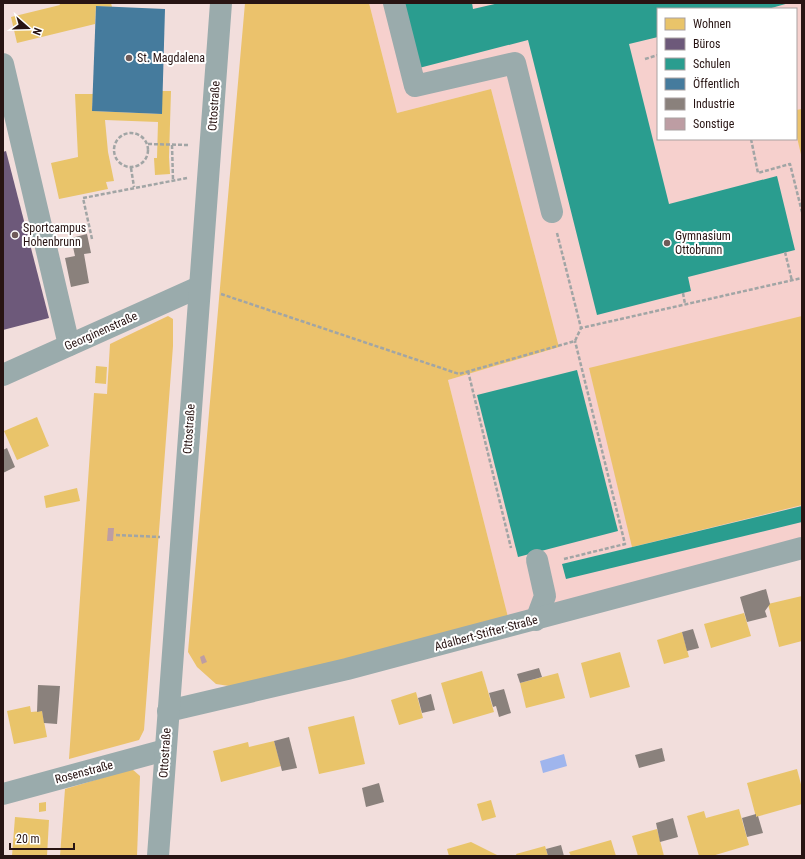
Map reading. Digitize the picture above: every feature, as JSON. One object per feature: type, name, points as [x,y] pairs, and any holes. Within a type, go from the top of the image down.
[{"type":"street","name":"Ottostraße","points":[[158,856],[221,3]]},
{"type":"street","points":[[394,3],[415,86],[515,63],[552,212]]},
{"type":"street","points":[[3,64],[69,345]]},
{"type":"street","name":"Georginenstraße","points":[[3,375],[199,287]]},
{"type":"street","name":"Adalbert-Stifter-Straße","points":[[168,711],[347,670],[802,548]]},
{"type":"street","points":[[536,620],[545,596],[537,560]]},
{"type":"street","name":"Rosenstraße","points":[[3,794],[165,750]]},
{"type":"path","points":[[645,58],[657,55]]},
{"type":"path","points":[[127,133],[136,133],[143,137],[148,144],[149,153],[146,160],[139,166],[131,168],[123,166],[117,160],[114,152],[117,140],[127,133]]},
{"type":"path","points":[[751,140],[758,173],[790,164],[802,212]]},
{"type":"path","points":[[148,144],[190,145]]},
{"type":"path","points":[[172,145],[173,180]]},
{"type":"path","points":[[131,168],[134,187]]},
{"type":"path","points":[[92,239],[83,198],[134,187],[188,178]]},
{"type":"path","points":[[552,212],[581,328],[575,341],[625,544],[564,559]]},
{"type":"path","points":[[785,252],[792,280]]},
{"type":"path","points":[[581,328],[802,278]]},
{"type":"path","points":[[199,287],[459,374],[575,341]]},
{"type":"path","points":[[682,293],[685,304]]},
{"type":"path","points":[[468,371],[511,548]]},
{"type":"path","points":[[116,535],[181,538]]},
{"type":"shaded area","points":[[245,3],[369,3],[397,113],[491,89],[559,347],[448,380],[508,617],[242,688],[216,684],[197,667],[188,652]]},
{"type":"shaded area","name":"Gymnasium Ottobrunn","points":[[369,3],[802,3],[802,537],[508,617],[448,380],[559,347],[491,89],[397,113]]},
{"type":"shaded area","points":[[802,109],[802,159],[797,137],[797,110]]},
{"type":"shaded area","points":[[168,316],[173,319],[173,346],[144,730],[139,740],[69,759],[94,393],[107,394],[110,344]]},
{"type":"shaded area","points":[[802,316],[802,505],[632,547],[589,368]]},
{"type":"shaded area","points":[[132,769],[140,776],[137,856],[60,856],[65,789]]},
{"type":"water","points":[[564,754],[567,766],[543,773],[540,761]]},
{"type":"building: Wohnen","points":[[59,3],[111,3],[112,7],[96,6],[95,24],[17,43],[11,17],[60,5]]},
{"type":"building: Wohnen","points":[[162,91],[171,91],[169,157],[170,174],[155,175],[154,158],[157,158],[158,122],[105,120],[108,152],[114,181],[106,182],[108,189],[59,199],[51,163],[78,157],[75,94],[93,94],[92,111],[162,114]]},
{"type":"building: Wohnen","points":[[96,366],[107,367],[106,384],[95,383]]},
{"type":"building: Wohnen","points":[[37,417],[49,446],[17,460],[4,431]]},
{"type":"building: Wohnen","points":[[77,488],[80,501],[46,508],[44,496]]},
{"type":"building: Wohnen","points":[[802,596],[802,641],[779,647],[768,604]]},
{"type":"building: Wohnen","points":[[744,613],[751,636],[711,648],[704,624]]},
{"type":"building: Wohnen","points":[[682,632],[689,657],[664,664],[657,640]]},
{"type":"building: Wohnen","points":[[620,652],[630,687],[590,698],[581,663]]},
{"type":"building: Wohnen","points":[[482,671],[494,712],[453,724],[441,683]]},
{"type":"building: Wohnen","points":[[558,673],[565,698],[526,708],[520,683]]},
{"type":"building: Wohnen","points":[[416,692],[423,718],[399,725],[391,700]]},
{"type":"building: Wohnen","points":[[30,706],[31,712],[42,711],[47,737],[14,744],[7,711]]},
{"type":"building: Wohnen","points":[[354,716],[365,764],[319,774],[308,727]]},
{"type":"building: Wohnen","points":[[274,741],[281,766],[221,782],[213,751],[248,742],[249,747]]},
{"type":"building: Wohnen","points":[[797,769],[802,788],[802,804],[756,817],[747,783]]},
{"type":"building: Wohnen","points":[[491,800],[496,817],[482,821],[477,804]]},
{"type":"building: Wohnen","points":[[46,802],[46,811],[39,812],[39,803]]},
{"type":"building: Wohnen","points":[[739,809],[749,845],[712,856],[699,856],[687,816],[704,811],[706,818]]},
{"type":"building: Wohnen","points":[[15,817],[49,820],[47,856],[12,856]]},
{"type":"building: Wohnen","points":[[657,829],[664,856],[638,856],[632,836]]},
{"type":"building: Wohnen","points":[[611,840],[616,856],[571,856],[569,852]]},
{"type":"building: Wohnen","points":[[471,842],[499,856],[449,856],[447,849]]},
{"type":"building: Wohnen","points":[[545,846],[548,856],[517,856],[516,854]]},
{"type":"building: Büros","name":"Sportcampus Hohenbrunn","points":[[6,151],[49,318],[3,330],[3,152]]},
{"type":"building: Schulen","points":[[402,3],[472,3],[473,9],[499,3],[789,3],[772,8],[657,8],[657,37],[629,44],[669,204],[777,176],[795,250],[688,277],[691,291],[597,315],[528,40],[419,68]]},
{"type":"building: Schulen","points":[[577,370],[618,531],[518,557],[477,395]]},
{"type":"building: Schulen","points":[[802,506],[802,522],[566,579],[562,564]]},
{"type":"building: Öffentlich","name":"St. Magdalena","points":[[96,6],[165,9],[162,114],[92,111]]},
{"type":"building: Industrie","points":[[87,234],[91,253],[84,254],[89,283],[71,287],[65,258],[75,256],[71,238]]},
{"type":"building: Industrie","points":[[7,448],[15,467],[3,473],[3,450]]},
{"type":"building: Industrie","points":[[766,589],[770,604],[765,611],[767,617],[747,622],[740,597]]},
{"type":"building: Industrie","points":[[693,629],[699,648],[687,651],[682,632]]},
{"type":"building: Industrie","points":[[539,668],[542,677],[520,683],[517,674]]},
{"type":"building: Industrie","points":[[38,685],[60,686],[57,724],[44,723],[42,711],[37,712]]},
{"type":"building: Industrie","points":[[504,689],[511,713],[499,717],[496,706],[493,707],[489,693]]},
{"type":"building: Industrie","points":[[431,694],[435,710],[422,713],[418,698]]},
{"type":"building: Industrie","points":[[289,737],[297,768],[282,771],[274,741]]},
{"type":"building: Industrie","points":[[662,748],[665,761],[639,768],[635,755]]},
{"type":"building: Industrie","points":[[379,783],[384,802],[366,807],[362,788]]},
{"type":"building: Industrie","points":[[756,814],[763,833],[747,837],[742,818]]},
{"type":"building: Industrie","points":[[673,818],[678,837],[660,842],[656,823]]},
{"type":"building: Industrie","points":[[561,845],[564,856],[548,856],[546,849]]},
{"type":"building: Sonstige","points":[[108,528],[114,528],[113,541],[107,541]]},
{"type":"building: Sonstige","points":[[204,655],[207,662],[202,664],[200,657]]},
{"type":"place","name":"St. Magdalena","points":[[129,58]]},
{"type":"place","name":"Sportcampus Hohenbrunn","points":[[15,235]]},
{"type":"place","name":"Gymnasium Ottobrunn","points":[[667,243]]}]
